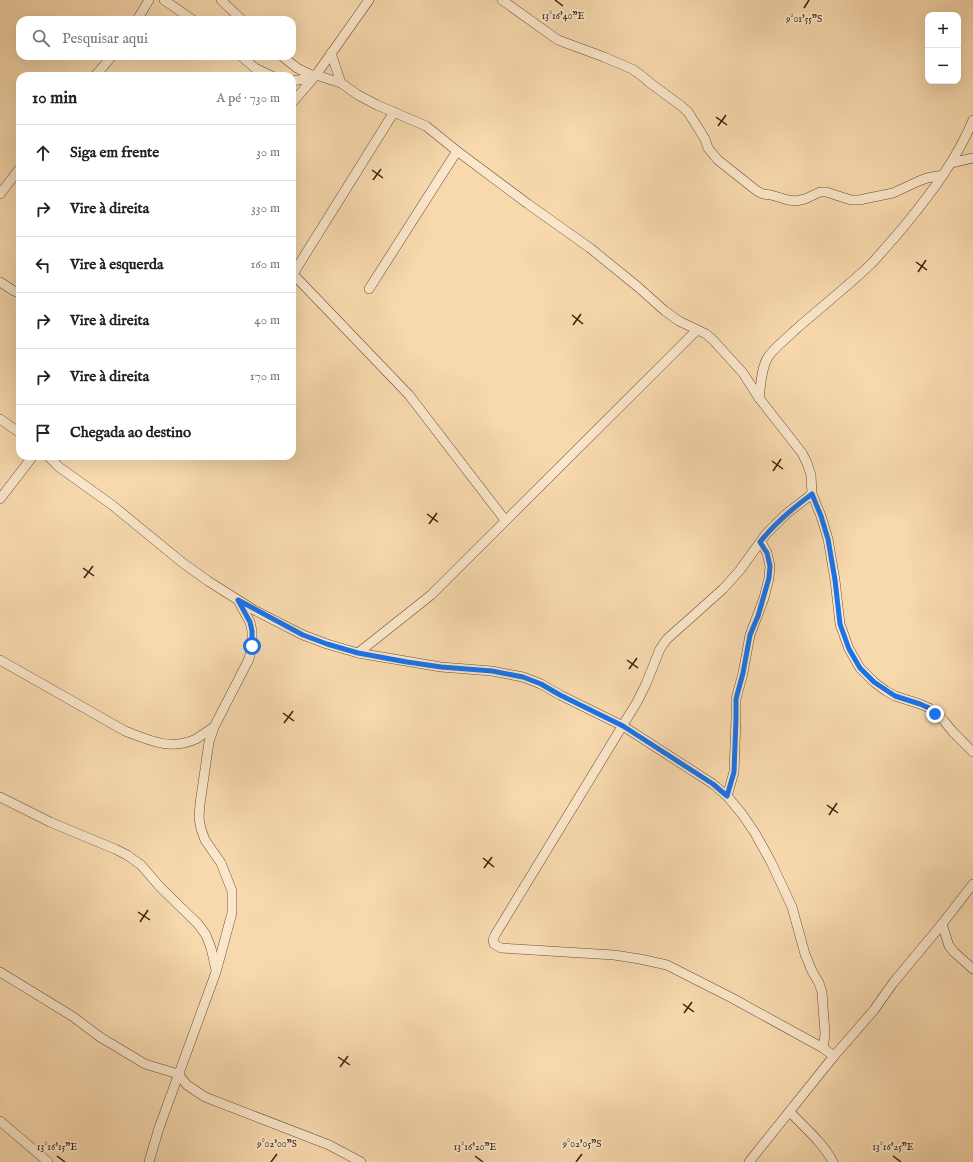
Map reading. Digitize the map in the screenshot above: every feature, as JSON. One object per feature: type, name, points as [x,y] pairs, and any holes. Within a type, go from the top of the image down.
[{"type":"street","points":[[139,16],[149,0]]},
{"type":"street","points":[[164,0],[187,16]]},
{"type":"street","points":[[221,0],[238,16]]},
{"type":"street","points":[[296,98],[331,53],[369,0]]},
{"type":"street","points":[[502,0],[558,40],[604,57],[632,69],[642,76],[688,112],[705,139],[708,148],[718,160],[757,191],[763,194],[796,201],[805,199],[820,192],[826,192],[851,200],[859,200],[893,193],[927,178],[943,175]]},
{"type":"street","points":[[331,53],[341,83]]},
{"type":"street","points":[[98,72],[109,60]]},
{"type":"street","points":[[245,60],[255,68],[264,72]]},
{"type":"street","points":[[287,60],[297,68],[313,75],[341,83],[358,95],[377,105],[426,126],[555,224],[590,248],[638,287],[664,311],[679,321],[706,334],[713,340],[743,373],[759,398],[802,453],[807,463],[811,475],[812,494],[828,539],[840,624],[849,649],[860,668],[874,682],[886,691],[895,696],[929,708],[944,721],[956,736],[973,752]]},
{"type":"street","points":[[296,80],[305,79],[313,75]]},
{"type":"street","points":[[296,267],[394,112]]},
{"type":"street","points":[[759,398],[764,365],[768,357],[873,262],[924,202],[952,163],[973,120]]},
{"type":"street","points":[[369,289],[457,151]]},
{"type":"street","points":[[952,163],[973,158]]},
{"type":"street","points":[[0,194],[16,173]]},
{"type":"street","points":[[296,277],[409,395],[505,520]]},
{"type":"street","points":[[0,282],[16,292]]},
{"type":"street","points":[[358,653],[431,594],[697,330]]},
{"type":"street","points":[[0,419],[16,430]]},
{"type":"street","points":[[0,499],[30,460]]},
{"type":"street","points":[[52,460],[59,467],[112,505],[189,568],[238,600],[303,635],[358,653],[441,667],[492,671],[523,677],[541,684],[623,726],[713,784],[727,796],[756,834],[792,907],[805,954],[822,992],[825,1034],[823,1048]]},
{"type":"street","points":[[812,494],[786,514],[766,534],[731,581],[691,619],[667,639],[660,648],[638,702],[580,794],[493,940],[494,944],[501,948],[614,955],[640,959],[667,966],[732,998],[823,1048],[834,1056]]},
{"type":"street","points":[[727,796],[734,772],[736,699],[743,673],[750,635],[760,610],[769,578],[770,566],[767,553],[760,542]]},
{"type":"street","points":[[149,1162],[178,1074],[216,972],[232,913],[232,891],[221,863],[205,840],[199,818],[209,742],[214,727],[249,659],[252,646],[252,631],[250,622],[238,600]]},
{"type":"street","points":[[0,660],[125,731],[147,740],[160,744],[179,744],[196,739],[214,727]]},
{"type":"street","points":[[0,797],[50,822],[115,849],[141,865],[160,887],[198,924],[206,935],[211,948],[216,972]]},
{"type":"street","points":[[749,1162],[834,1056],[874,1010],[893,983],[973,884]]},
{"type":"street","points":[[942,924],[949,946],[973,969]]},
{"type":"street","points":[[0,972],[72,1016],[100,1037],[145,1064],[178,1074],[187,1085],[205,1097],[329,1145],[361,1162]]},
{"type":"street","points":[[790,1112],[820,1143],[829,1154],[833,1162]]},
{"type":"street","points":[[0,1121],[48,1162]]},
{"type":"route","points":[[252,646],[252,631],[250,622],[238,600],[254,610],[303,635],[358,653],[441,667],[492,671],[523,677],[541,684],[623,726],[713,784],[727,796],[734,772],[735,762],[734,746],[736,699],[743,673],[750,635],[758,616],[769,578],[770,566],[767,553],[760,542],[786,514],[812,494],[821,516],[832,555],[840,624],[849,649],[860,668],[874,682],[895,696],[929,708],[935,714]]}]
